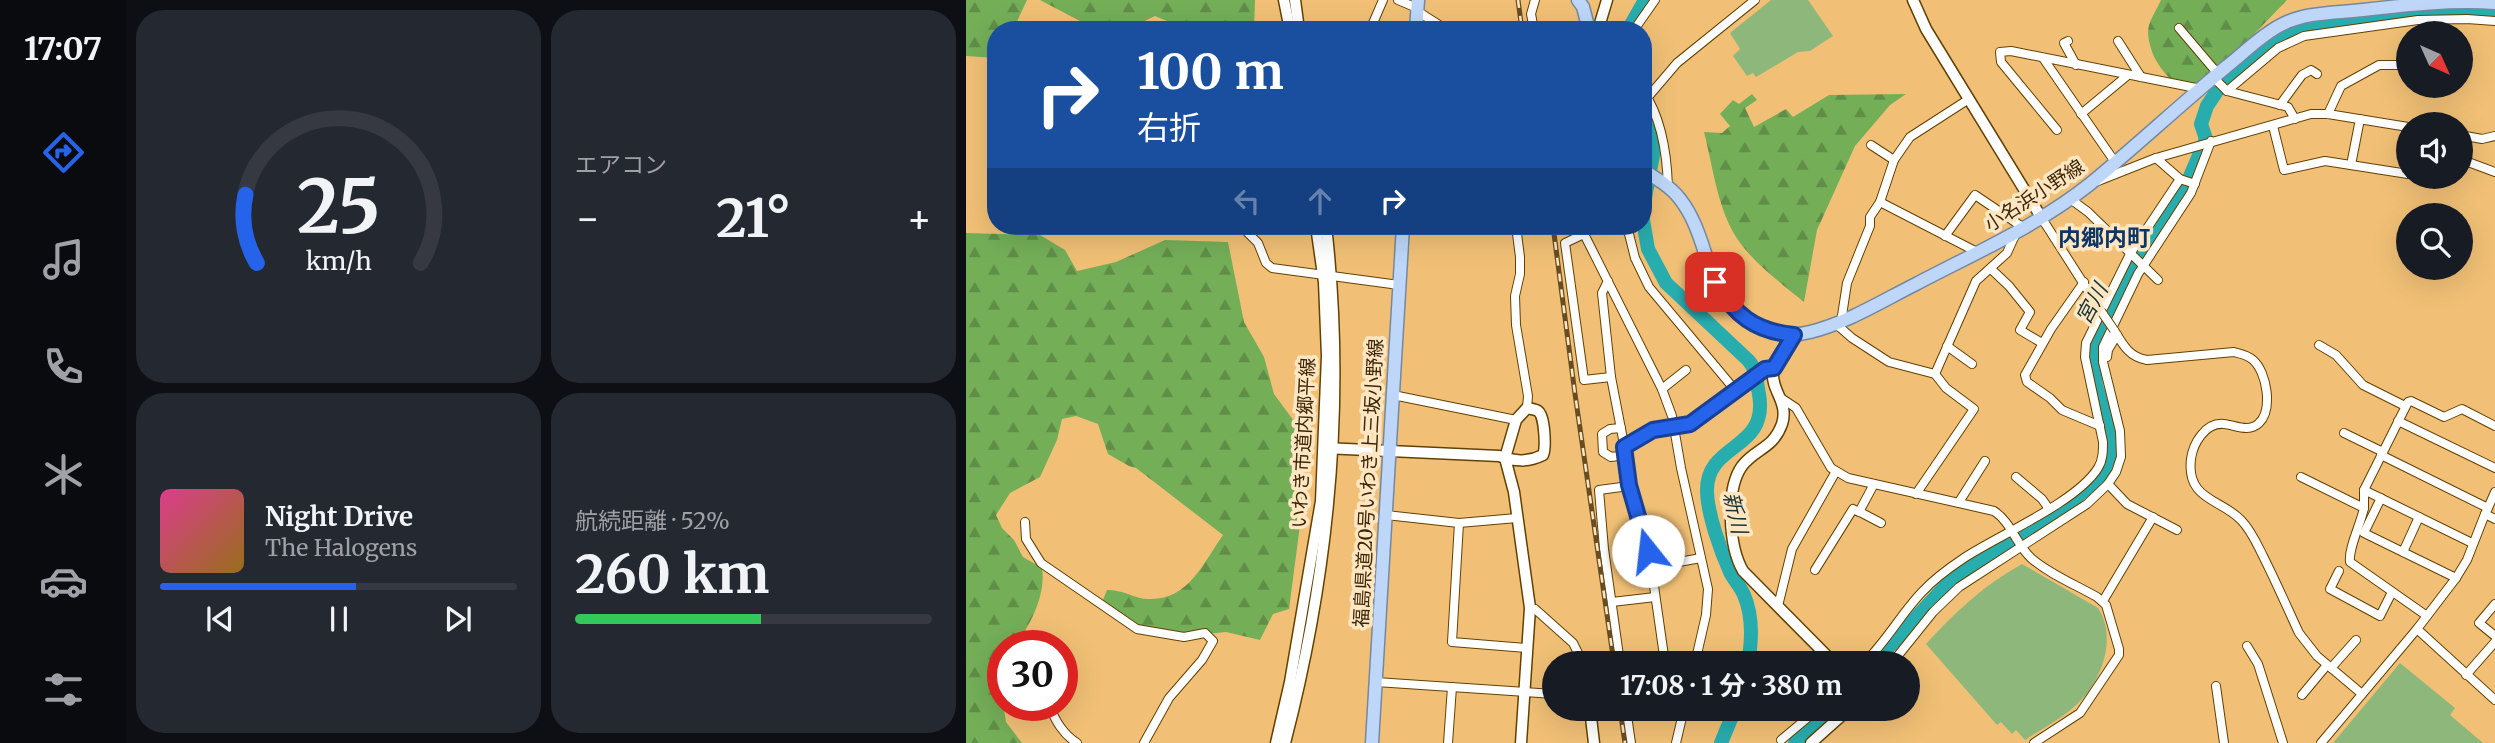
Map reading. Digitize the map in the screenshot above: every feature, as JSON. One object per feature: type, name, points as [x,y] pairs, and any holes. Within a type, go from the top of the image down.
[{"type":"main road","points":[[1578,0],[1587,21]]},
{"type":"main road","name":"小名浜小野線","points":[[1652,176],[1680,198],[1715,282],[1730,304],[1752,323],[1766,330],[1794,335],[1839,323],[2020,231],[2089,185],[2263,37],[2293,19],[2442,1],[2473,0],[2495,3]]},
{"type":"main road","name":"福島県道20号いわき上三坂小野線","points":[[1372,743],[1402,235]]},
{"type":"street","points":[[1284,0],[1288,21]]},
{"type":"street","points":[[1294,0],[1298,21]]},
{"type":"street","points":[[1374,21],[1383,0]]},
{"type":"street","points":[[1398,0],[1417,6],[1436,21]]},
{"type":"street","points":[[1532,21],[1535,0]]},
{"type":"street","points":[[1601,21],[1607,0]]},
{"type":"street","points":[[1640,21],[1655,0]]},
{"type":"street","points":[[1652,88],[1677,62],[1755,0]]},
{"type":"street","points":[[1913,0],[1926,29],[2125,348],[2138,359],[2147,360],[2234,352],[2246,355],[2258,365],[2267,390],[2264,418],[2255,426],[2244,428],[2219,424],[2202,433],[2192,455],[2192,479],[2204,497],[2235,514],[2249,529],[2299,633],[2309,648],[2362,694]]},
{"type":"street","points":[[2226,90],[2278,48],[2304,36],[2418,20],[2495,21]]},
{"type":"street","points":[[2179,27],[2226,90],[2288,107],[2295,119]]},
{"type":"street","points":[[2068,41],[2064,43],[2076,65]]},
{"type":"street","points":[[2118,41],[2141,77]]},
{"type":"street","points":[[2057,130],[2001,62],[1999,55],[2004,51],[2201,89]]},
{"type":"street","points":[[2043,58],[2115,162]]},
{"type":"street","points":[[2328,114],[2342,86],[2379,65],[2396,65]]},
{"type":"street","points":[[2280,105],[2302,75],[2311,70],[2317,74]]},
{"type":"street","points":[[2081,114],[2128,75]]},
{"type":"street","points":[[1916,494],[1974,409],[1946,388],[1935,374],[1889,362],[1852,338],[1839,323],[1847,283],[1870,226],[1870,217],[1880,202],[1900,148],[1919,129],[1969,99]]},
{"type":"street","points":[[1652,109],[1661,132],[1667,168],[1664,184]]},
{"type":"street","points":[[2089,185],[2190,147],[2311,114],[2328,114],[2396,125]]},
{"type":"street","points":[[2351,165],[2360,119]]},
{"type":"street","points":[[2273,126],[2284,170],[2319,161],[2396,172]]},
{"type":"street","points":[[2473,137],[2482,139],[2495,136]]},
{"type":"street","points":[[1902,651],[1959,587],[2087,504],[2108,484],[2116,472],[2121,457],[2120,431],[2105,371],[2103,347],[2143,264],[2210,141]]},
{"type":"street","points":[[1871,145],[1894,160]]},
{"type":"street","points":[[2156,158],[2187,181]]},
{"type":"street","points":[[2473,164],[2495,172]]},
{"type":"street","points":[[1874,651],[1923,590],[1964,559],[2071,495],[2097,470],[2103,454],[2100,426],[2085,357],[2087,342],[2131,255],[2187,181]]},
{"type":"street","points":[[1935,374],[1976,281],[2007,253],[2020,231],[1975,195],[1945,236]]},
{"type":"street","points":[[2069,198],[2088,212],[2158,279]]},
{"type":"street","points":[[1880,202],[1977,252]]},
{"type":"street","points":[[1250,235],[1258,243],[1266,263],[1272,268],[1399,285]]},
{"type":"street","name":"いわき市道内郷平線","points":[[1318,235],[1327,274]]},
{"type":"street","name":"いわき市道内郷平線","points":[[1285,743],[1302,674],[1329,516],[1326,235]]},
{"type":"street","points":[[1517,235],[1520,274],[1515,296],[1528,396],[1527,408],[1516,421],[1506,458],[1530,608],[1521,743]]},
{"type":"street","points":[[1575,235],[1565,243],[1584,380],[1611,377]]},
{"type":"street","points":[[1585,235],[1662,389],[1674,427],[1708,598],[1697,651]]},
{"type":"street","points":[[1629,235],[1635,258],[1649,286],[1736,389]]},
{"type":"street","points":[[1991,269],[2030,312],[2020,330],[2042,343]]},
{"type":"street","points":[[1608,281],[1602,293],[1611,377],[1629,485],[1651,566],[1663,651]]},
{"type":"street","points":[[2084,282],[2042,343],[2025,375],[2027,382],[2062,410],[2100,426]]},
{"type":"street","points":[[2105,371],[2108,350],[2116,333]]},
{"type":"street","points":[[1794,335],[1774,368],[1774,382],[1781,398],[1784,416],[1782,425],[1775,441],[1741,468],[1732,491],[1731,511],[1740,564],[1749,577],[1822,651]]},
{"type":"street","points":[[2319,345],[2336,355],[2363,385],[2405,406]]},
{"type":"street","points":[[1947,346],[1972,364]]},
{"type":"street","points":[[1620,428],[1610,429],[1602,434],[1603,452],[1611,457],[1625,451],[1653,430],[1690,424],[1760,372],[1774,368]]},
{"type":"street","points":[[1662,389],[1686,370]]},
{"type":"street","points":[[1393,395],[1516,421]]},
{"type":"street","points":[[1781,398],[1796,408],[1835,472],[1843,477],[1994,511],[2001,516],[2020,545],[2038,564],[2106,605],[2119,649],[2117,661],[2080,713],[2034,743]]},
{"type":"street","points":[[2427,616],[2350,562],[2349,551],[2364,508],[2364,490],[2408,402],[2444,417],[2462,409],[2495,426]]},
{"type":"street","points":[[1328,449],[1506,458],[1514,462],[1538,458],[1546,450],[1542,415],[1527,408]]},
{"type":"street","points":[[2398,421],[2495,468]]},
{"type":"street","points":[[2344,433],[2486,511],[2495,519]]},
{"type":"street","name":"いわき市道内郷平線","points":[[1276,743],[1290,682],[1317,531],[1328,449]]},
{"type":"street","points":[[1959,502],[1985,461]]},
{"type":"street","points":[[1778,606],[1792,549],[1835,472]]},
{"type":"street","points":[[2016,477],[2042,499],[2049,509]]},
{"type":"street","points":[[2301,477],[2364,508]]},
{"type":"street","points":[[1858,511],[1874,484]]},
{"type":"street","points":[[2108,484],[2127,504],[2177,530]]},
{"type":"street","points":[[1618,651],[1599,490],[1629,485]]},
{"type":"street","points":[[2364,490],[2472,543]]},
{"type":"street","points":[[2321,743],[2417,629],[2456,578],[2467,560],[2495,492]]},
{"type":"street","points":[[2381,498],[2364,533],[2456,578]]},
{"type":"street","points":[[1815,570],[1853,509],[1881,523]]},
{"type":"street","points":[[1386,515],[1459,523],[1517,518]]},
{"type":"street","points":[[2103,601],[2153,517]]},
{"type":"street","points":[[2403,552],[2419,517]]},
{"type":"street","points":[[1025,522],[1026,539],[1041,563],[1079,592],[1138,629],[1184,637],[1205,632],[1213,641],[1202,660],[1169,698],[1144,743]]},
{"type":"street","points":[[1459,523],[1452,642],[1527,649]]},
{"type":"street","points":[[1651,566],[1702,558]]},
{"type":"street","points":[[2339,571],[2330,589],[2380,616],[2392,592]]},
{"type":"street","points":[[1612,603],[1655,597]]},
{"type":"street","points":[[2495,604],[2479,623],[2495,636]]},
{"type":"street","points":[[1530,608],[1535,609],[1573,643],[1577,651]]},
{"type":"street","points":[[2417,629],[2495,700]]},
{"type":"street","points":[[2302,695],[2356,640]]},
{"type":"street","points":[[2466,675],[2495,642]]},
{"type":"street","points":[[2247,646],[2258,664],[2283,743]]},
{"type":"street","points":[[1376,682],[1542,693]]},
{"type":"street","points":[[2216,686],[2224,743]]},
{"type":"street","points":[[1448,743],[1452,687]]},
{"type":"street","points":[[1057,721],[1064,732],[1077,743]]},
{"type":"street","points":[[1591,721],[1594,743]]},
{"type":"street","points":[[1628,721],[1631,743]]},
{"type":"street","points":[[1676,743],[1681,721]]},
{"type":"street","points":[[1781,740],[1804,721]]},
{"type":"street","points":[[1811,743],[1836,721]]},
{"type":"green space","points":[[966,0],[1027,0],[1017,21],[987,21],[987,57],[966,56]]},
{"type":"green space","points":[[1040,0],[1255,0],[1254,21],[1167,21],[1155,16],[1145,21],[1080,21]]},
{"type":"green space","points":[[1771,0],[1808,0],[1833,36],[1810,51],[1798,52],[1756,77],[1753,73],[1747,76],[1733,56],[1740,49],[1730,33]]},
{"type":"green space","points":[[2161,0],[2287,0],[2205,85],[2192,95],[2168,77],[2152,52],[2148,28]]},
{"type":"green space","points":[[1752,94],[1757,100],[1745,108],[1754,127],[1786,109],[1793,117],[1829,95],[1906,94],[1890,105],[1855,146],[1817,230],[1804,302],[1750,255],[1736,237],[1716,186],[1704,132],[1722,133],[1730,126],[1720,114],[1733,100],[1739,104]]},
{"type":"green space","points":[[966,233],[1040,235],[1065,250],[1077,271],[1116,262],[1165,240],[1228,242],[1244,322],[1264,357],[1274,394],[1302,432],[1310,454],[1304,478],[1289,609],[1273,614],[1260,640],[1226,632],[1187,636],[1144,629],[1102,602],[1107,590],[1149,599],[1163,598],[1175,593],[1194,578],[1223,535],[1136,468],[1108,454],[1098,424],[1076,416],[1062,419],[1057,440],[1040,477],[1010,493],[996,515],[1023,557],[1042,568],[1042,588],[1026,630],[987,630],[987,721],[1006,721],[1022,743],[966,743]]},
{"type":"green space","points":[[2022,564],[2098,608],[2106,633],[2104,660],[2084,697],[2064,715],[2025,740],[2016,730],[2012,734],[2001,722],[1997,725],[1926,644],[1971,600]]},
{"type":"green space","points":[[2400,663],[2455,708],[2450,715],[2483,743],[2333,743]]},
{"type":"waterway","name":"新川","points":[[1633,21],[1645,0]]},
{"type":"waterway","name":"宮川","points":[[1885,651],[1951,580],[2050,516],[2103,477],[2111,458],[2109,425],[2096,386],[2092,357],[2099,327],[2185,188],[2206,139],[2201,124],[2207,106],[2217,91],[2253,56],[2275,41],[2303,30],[2417,12],[2495,17]]},
{"type":"waterway","name":"新川","points":[[1652,139],[1652,160]]},
{"type":"waterway","name":"新川","points":[[1646,235],[1648,249],[1666,283],[1748,360],[1756,376],[1760,413],[1755,426],[1747,437],[1717,463],[1710,474],[1707,490],[1709,510],[1719,543],[1730,572],[1747,603],[1751,637],[1749,651]]},
{"type":"waterway","name":"新川","points":[[1721,743],[1730,721]]},
{"type":"waterway","name":"宮川","points":[[1795,743],[1817,721]]},
{"type":"railway","points":[[1518,0],[1521,21]]},
{"type":"railway","points":[[1554,235],[1612,651]]},
{"type":"railway","points":[[1622,721],[1625,743]]},
{"type":"district","name":"内郷内町","points":[[2104,238]]},
{"type":"route","points":[[1648,551],[1629,485],[1624,447],[1653,430],[1690,424],[1765,369],[1774,368],[1794,335],[1775,333],[1752,323],[1730,304],[1715,282]]}]
